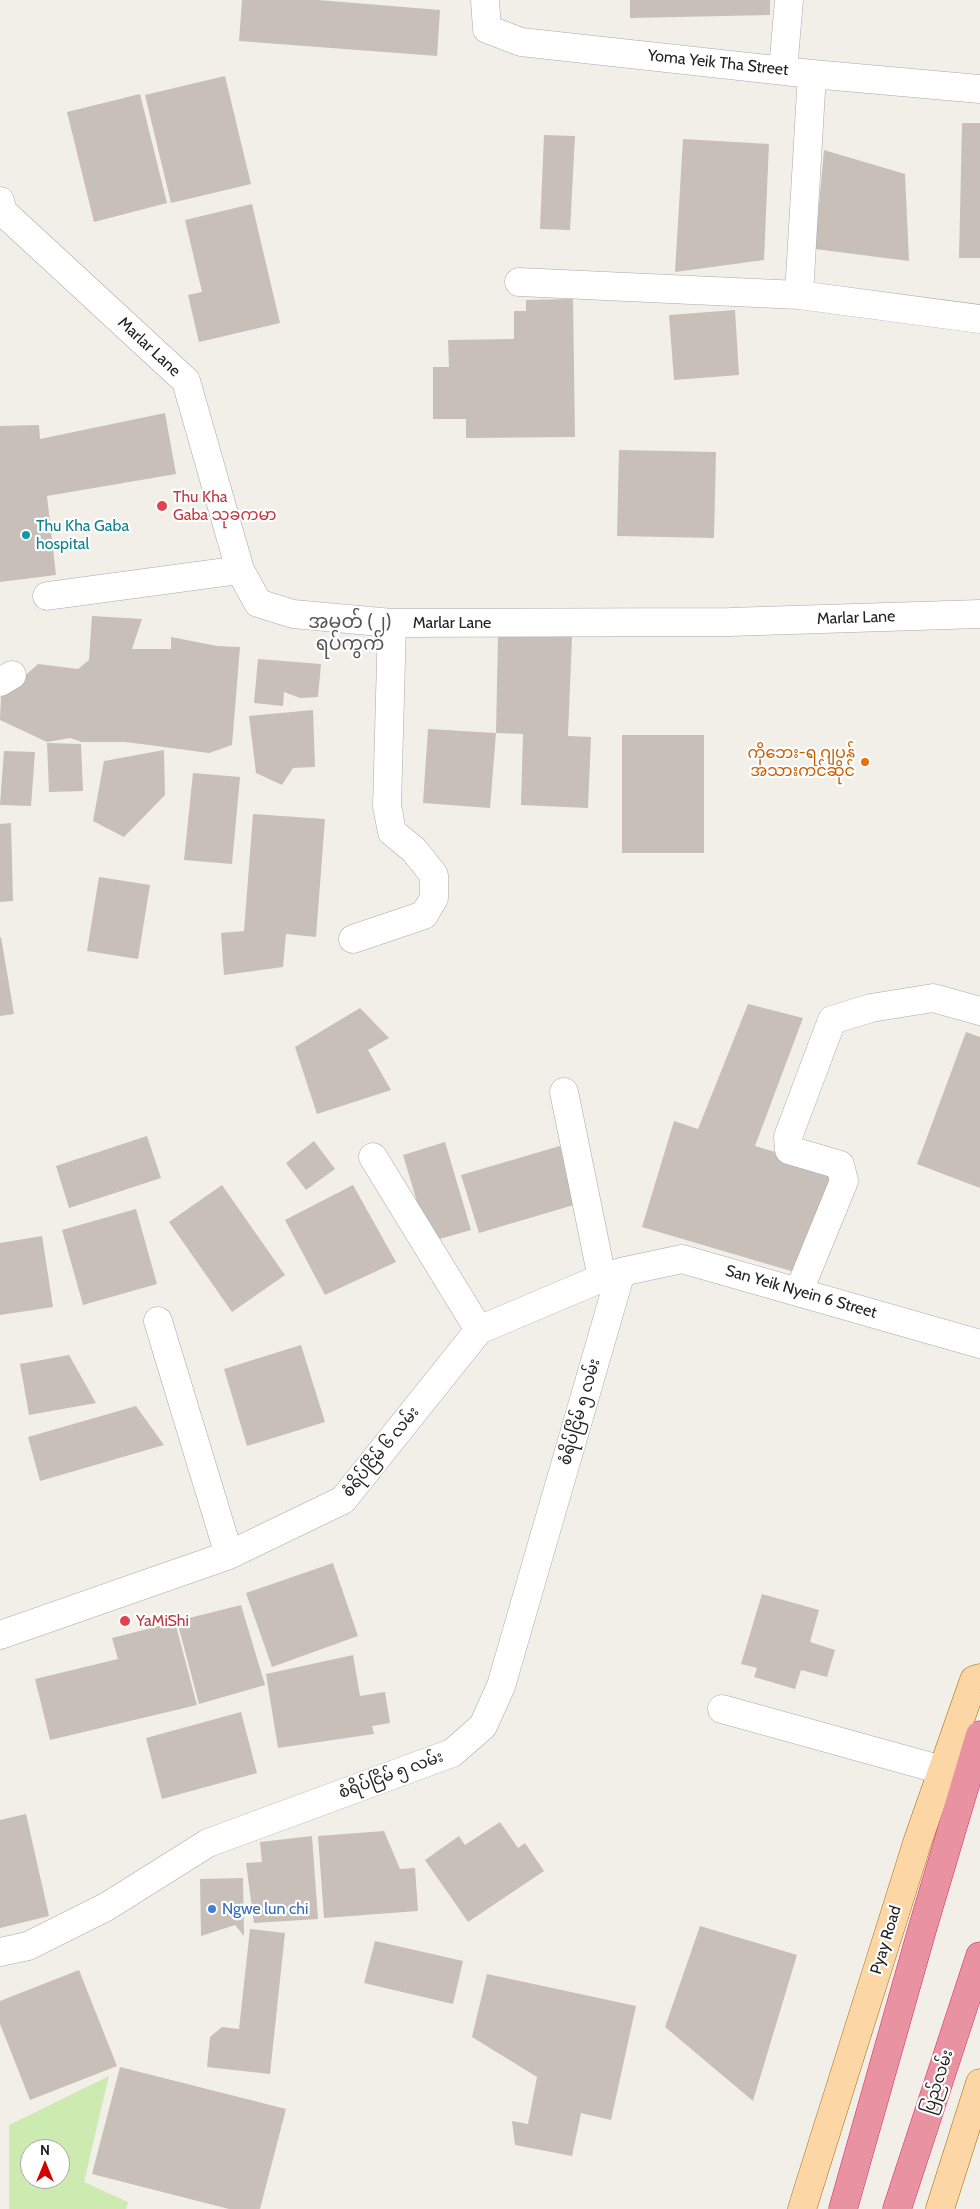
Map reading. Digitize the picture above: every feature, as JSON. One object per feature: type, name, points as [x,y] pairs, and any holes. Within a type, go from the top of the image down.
[{"type":"highway","name":"Pyay Road","points":[[843,2209],[922,1930],[980,1735]]},
{"type":"highway","name":"ပြည်လမ်း","points":[[897,2209],[980,1956]]},
{"type":"main road","name":"Pyay Road","points":[[802,2209],[918,1840],[974,1680],[980,1678]]},
{"type":"main road","points":[[940,2209],[980,2083]]},
{"type":"street","name":"Yoma Yeik Tha Street","points":[[485,0],[488,29],[521,42],[812,74],[980,89]]},
{"type":"street","points":[[783,70],[789,0]]},
{"type":"street","points":[[799,295],[812,74]]},
{"type":"street","name":"Marlar Lane","points":[[1,207],[186,381],[240,570],[258,603],[293,614],[392,623],[729,622],[980,614]]},
{"type":"street","points":[[519,282],[799,295],[980,319]]},
{"type":"street","points":[[47,596],[240,570]]},
{"type":"street","points":[[353,939],[424,915],[434,898],[434,875],[414,850],[392,832],[387,806],[392,623]]},
{"type":"street","points":[[799,1291],[844,1181],[840,1165],[789,1150],[788,1137],[832,1020],[870,1008],[933,998],[980,1011]]},
{"type":"street","points":[[564,1092],[611,1275]]},
{"type":"street","points":[[373,1156],[479,1330]]},
{"type":"street","name":"San Yeik Nyein 6 Street","points":[[611,1275],[682,1259],[980,1344]]},
{"type":"street","name":"စံရိပ်ငြိမ် ၆ လမ်း","points":[[0,1635],[229,1555],[343,1500],[479,1330],[611,1275]]},
{"type":"street","name":"စံရိပ်ငြိမ် ၅ လမ်း","points":[[0,1952],[28,1946],[106,1907],[208,1843],[452,1753],[483,1726],[501,1686],[611,1275]]},
{"type":"street","points":[[158,1321],[229,1555]]},
{"type":"street","points":[[722,1709],[942,1770]]},
{"type":"green space","points":[[109,2076],[84,2182],[128,2202],[126,2209],[9,2209],[9,2125]]},
{"type":"building","points":[[242,0],[318,0],[440,10],[437,56],[239,41]]},
{"type":"building","points":[[630,0],[770,0],[770,15],[630,18]]},
{"type":"building","points":[[225,76],[251,184],[171,203],[145,95]]},
{"type":"building","points":[[140,94],[167,203],[94,222],[67,112]]},
{"type":"building","points":[[962,123],[980,123],[980,258],[959,258]]},
{"type":"building","points":[[544,135],[575,136],[570,230],[540,229]]},
{"type":"building","points":[[683,139],[769,144],[764,260],[675,272]]},
{"type":"building","points":[[824,150],[905,174],[909,261],[815,249]]},
{"type":"building","points":[[252,204],[280,323],[199,342],[188,295],[202,292],[185,220]]},
{"type":"building","points":[[573,299],[575,437],[466,438],[466,419],[433,419],[433,367],[449,367],[448,340],[514,339],[514,311],[526,311],[526,300]]},
{"type":"building","points":[[735,310],[739,375],[674,380],[669,315]]},
{"type":"building","name":"Thu Kha Gaba hospital","points":[[165,413],[176,474],[47,496],[56,575],[0,582],[0,426],[39,425],[40,439]]},
{"type":"building","points":[[619,450],[716,452],[714,538],[617,536]]},
{"type":"building","points":[[92,616],[142,619],[132,649],[171,649],[171,637],[217,646],[240,647],[232,745],[209,753],[126,742],[82,742],[70,738],[47,742],[0,720],[1,697],[38,664],[78,669],[89,660]]},
{"type":"building","points":[[498,635],[572,637],[568,736],[591,737],[588,808],[521,805],[523,734],[496,733]]},
{"type":"building","points":[[258,659],[321,664],[318,697],[300,698],[284,692],[283,706],[254,703]]},
{"type":"building","points":[[313,710],[315,767],[293,768],[282,785],[256,773],[249,716]]},
{"type":"building","points":[[428,729],[496,733],[490,808],[423,803]]},
{"type":"building","points":[[622,735],[704,735],[704,853],[622,853]]},
{"type":"building","points":[[47,743],[81,744],[83,791],[49,792]]},
{"type":"building","points":[[164,750],[165,795],[124,837],[93,821],[104,761]]},
{"type":"building","points":[[4,751],[35,752],[31,806],[0,805]]},
{"type":"building","points":[[193,773],[240,777],[232,864],[184,860]]},
{"type":"building","points":[[253,814],[325,819],[316,937],[286,934],[283,967],[224,975],[221,933],[244,931]]},
{"type":"building","points":[[11,823],[13,901],[0,902],[0,824]]},
{"type":"building","points":[[99,877],[150,885],[138,959],[87,951]]},
{"type":"building","points":[[0,938],[14,1014],[0,1016]]},
{"type":"building","points":[[748,1004],[803,1018],[755,1146],[833,1169],[801,1274],[642,1227],[674,1121],[698,1129]]},
{"type":"building","points":[[360,1008],[389,1038],[368,1050],[391,1090],[317,1114],[295,1047]]},
{"type":"building","points":[[966,1032],[980,1037],[980,1188],[917,1164]]},
{"type":"building","points":[[147,1136],[161,1178],[69,1208],[56,1166]]},
{"type":"building","points":[[314,1141],[335,1169],[306,1190],[286,1163]]},
{"type":"building","points":[[445,1142],[471,1230],[429,1242],[403,1155]]},
{"type":"building","points":[[560,1146],[577,1204],[479,1233],[461,1175]]},
{"type":"building","points":[[222,1185],[285,1275],[232,1312],[169,1222]]},
{"type":"building","points":[[353,1185],[396,1262],[325,1295],[285,1220]]},
{"type":"building","points":[[136,1209],[157,1284],[83,1305],[62,1230]]},
{"type":"building","points":[[42,1236],[53,1307],[0,1315],[0,1243]]},
{"type":"building","points":[[301,1345],[325,1422],[247,1446],[224,1369]]},
{"type":"building","points":[[69,1355],[96,1403],[29,1415],[20,1364]]},
{"type":"building","points":[[136,1406],[164,1445],[40,1481],[28,1437]]},
{"type":"building","points":[[333,1563],[358,1636],[272,1667],[246,1593]]},
{"type":"building","points":[[762,1594],[819,1610],[810,1642],[835,1650],[827,1677],[801,1670],[795,1689],[754,1677],[757,1668],[741,1664]]},
{"type":"building","points":[[241,1605],[265,1685],[199,1704],[177,1621]]},
{"type":"building","points":[[175,1622],[197,1705],[50,1740],[35,1679],[118,1659],[112,1638]]},
{"type":"building","points":[[353,1655],[360,1696],[385,1692],[390,1723],[372,1726],[374,1734],[278,1748],[266,1674]]},
{"type":"building","points":[[241,1712],[257,1773],[162,1799],[146,1738]]},
{"type":"building","points":[[26,1814],[49,1916],[0,1928],[0,1820]]},
{"type":"building","points":[[500,1822],[518,1848],[525,1843],[544,1871],[468,1922],[425,1860],[459,1836],[465,1845]]},
{"type":"building","points":[[384,1831],[400,1869],[415,1868],[418,1911],[324,1918],[318,1836]]},
{"type":"building","points":[[312,1836],[318,1919],[254,1923],[246,1863],[262,1862],[260,1842]]},
{"type":"building","points":[[243,1878],[244,1936],[235,1925],[201,1936],[200,1879]]},
{"type":"building","points":[[700,1926],[797,1955],[753,2101],[665,2027]]},
{"type":"building","points":[[250,1929],[285,1933],[270,2074],[207,2067],[210,2037],[222,2027],[239,2029]]},
{"type":"building","points":[[375,1941],[463,1961],[453,2004],[364,1983]]},
{"type":"building","points":[[79,1970],[117,2066],[30,2100],[0,2024],[0,2001]]},
{"type":"building","points":[[487,1974],[636,2006],[611,2120],[581,2113],[572,2156],[515,2145],[512,2121],[528,2124],[537,2077],[472,2037]]},
{"type":"building","points":[[120,2067],[286,2109],[260,2209],[229,2209],[92,2174]]},
{"type":"place","name":"Thu Kha Gaba သုခကမာ","points":[[162,506]]},
{"type":"place","name":"Thu Kha Gaba hospital","points":[[26,535]]},
{"type":"place","name":"ကိုဘေး-ရ ဂျပန် အသားကင်ဆိုင်","points":[[865,762]]},
{"type":"place","name":"YaMiShi","points":[[125,1621]]},
{"type":"place","name":"Ngwe lun chi","points":[[212,1909]]},
{"type":"district","name":"အမှတ် (၂) ရပ်ကွက်","points":[[350,633]]}]
